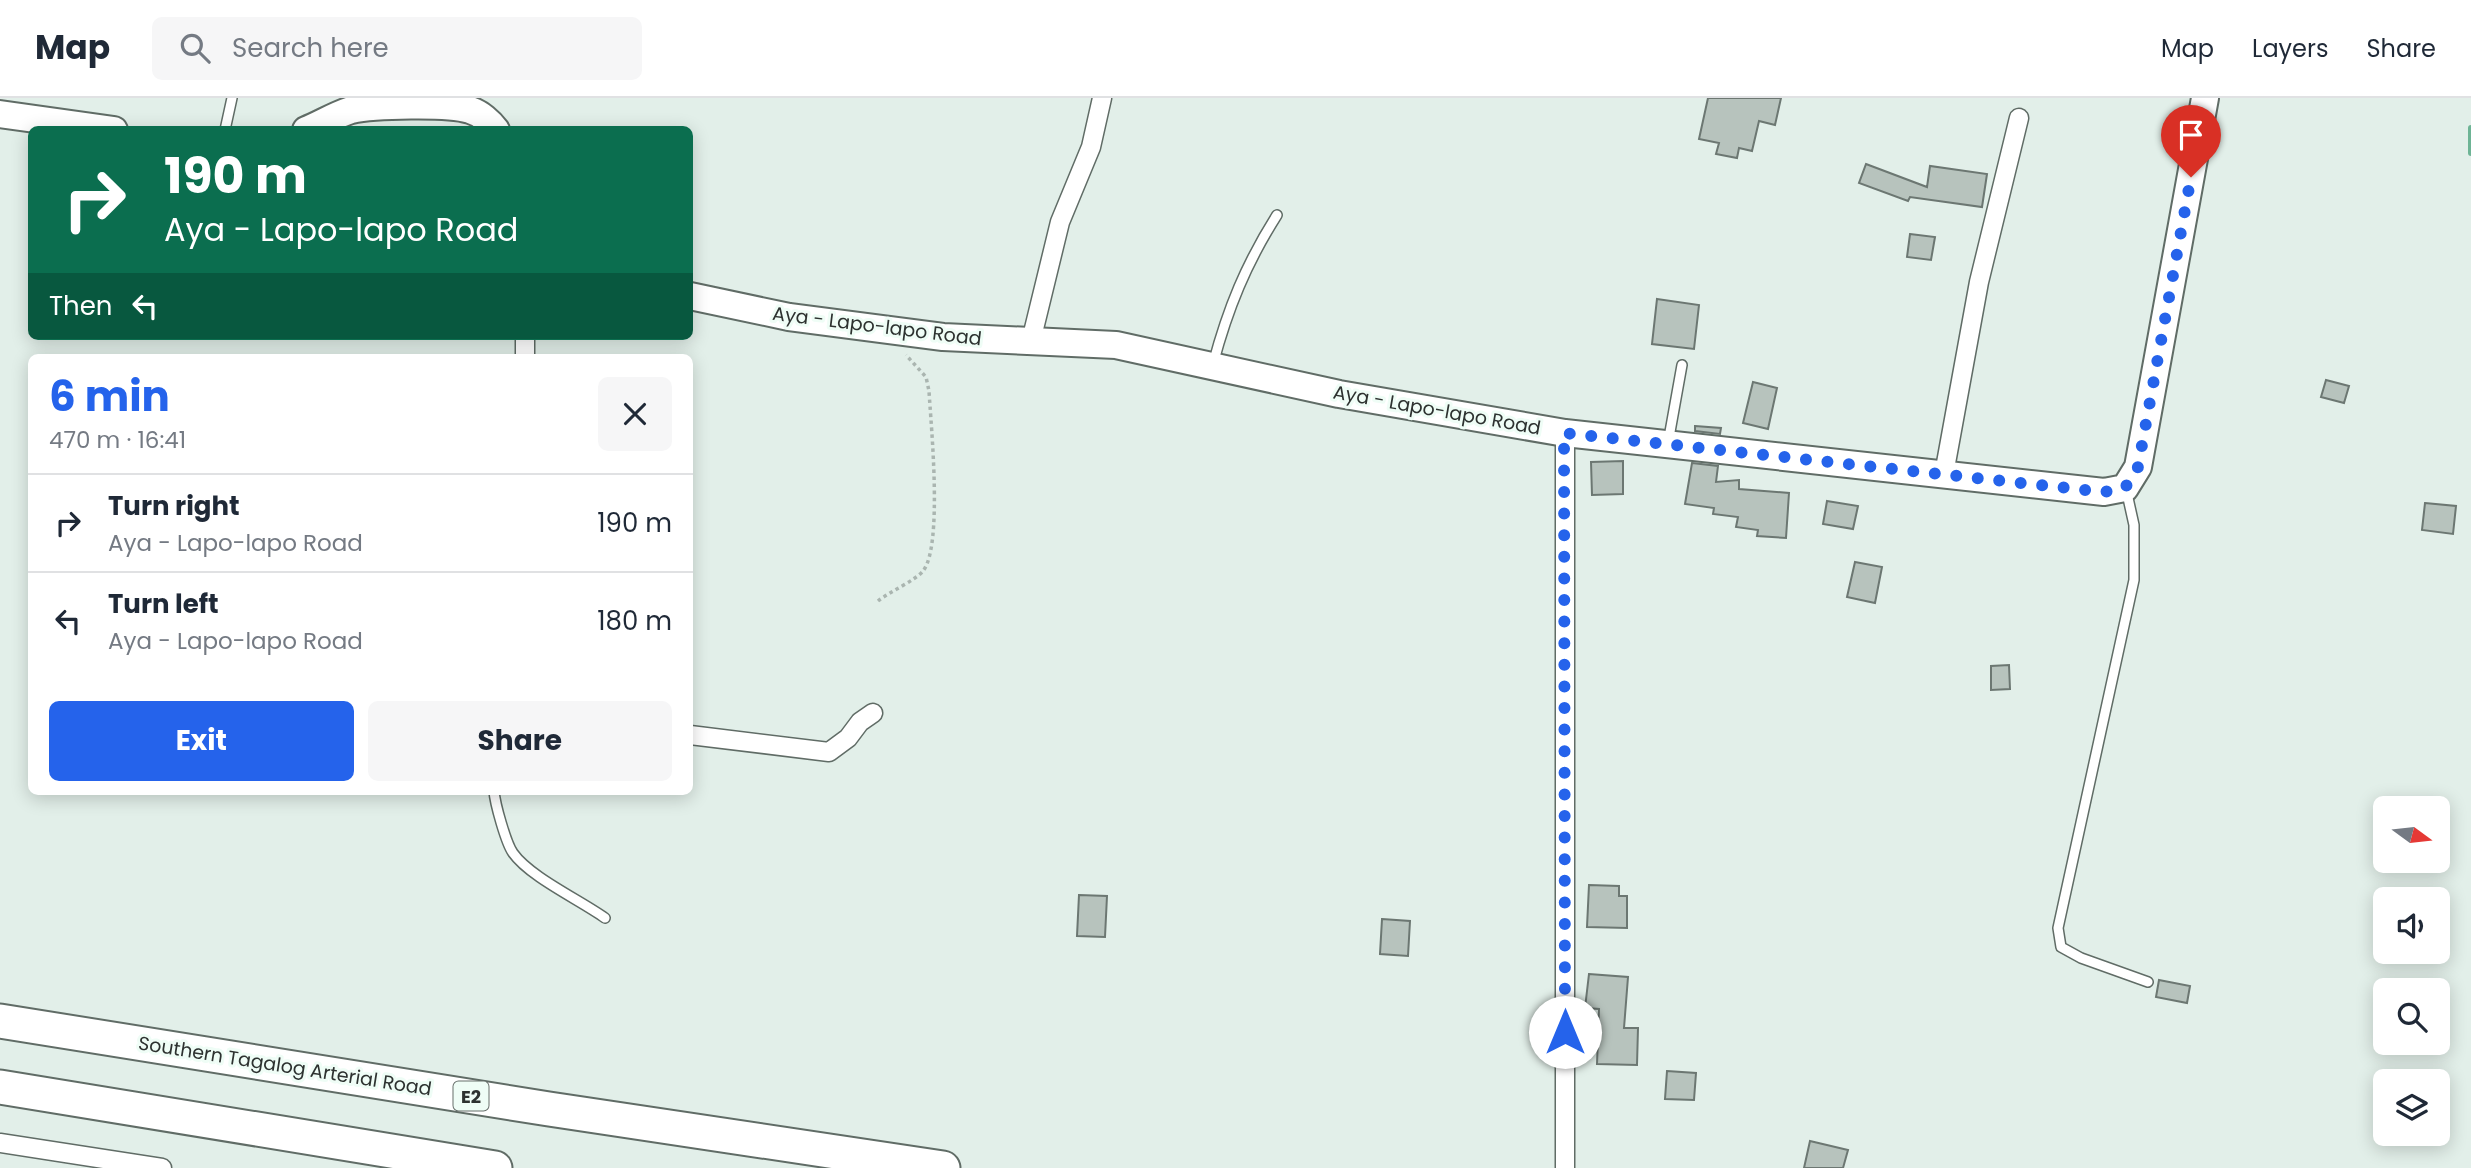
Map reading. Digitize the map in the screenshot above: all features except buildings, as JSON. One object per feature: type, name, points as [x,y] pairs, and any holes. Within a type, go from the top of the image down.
[{"type":"highway","name":"Southern Tagalog Arterial Road","points":[[0,1021],[536,1107],[943,1168]]},
{"type":"highway","points":[[0,1087],[495,1168]]},
{"type":"street","points":[[1031,341],[1060,222],[1091,146],[1102,98]]},
{"type":"street","points":[[2125,488],[2138,467],[2205,98]]},
{"type":"street","points":[[315,126],[351,110],[408,102],[470,110],[493,126]]},
{"type":"street","points":[[0,114],[86,126]]},
{"type":"street","points":[[1944,474],[1979,282],[2019,118]]},
{"type":"street","name":"Aya - Lapo-lapo Road","points":[[693,297],[789,317],[943,337],[1116,345],[1339,394],[1564,433],[2104,492],[2125,488]]},
{"type":"street","points":[[1564,433],[1565,1168]]},
{"type":"street","points":[[693,735],[829,752],[848,738],[860,722],[873,713]]},
{"type":"street","points":[[0,1143],[162,1168]]},
{"type":"lane","points":[[226,126],[232,98]]},
{"type":"lane","points":[[1212,366],[1241,278],[1277,215]]},
{"type":"lane","points":[[1668,444],[1682,365]]},
{"type":"lane","points":[[2125,488],[2134,525],[2134,580],[2058,939],[2061,947],[2081,958],[2148,982]]},
{"type":"lane","points":[[494,795],[512,852],[532,871],[606,918]]},
{"type":"path","points":[[878,601],[920,575],[929,562],[934,492],[930,403],[926,377],[907,357],[888,330]]},
{"type":"waterway","points":[[2471,128],[2471,153]]},
{"type":"route","points":[[1565,1032],[1564,433],[2104,492],[2125,488],[2138,467],[2191,177]]}]
